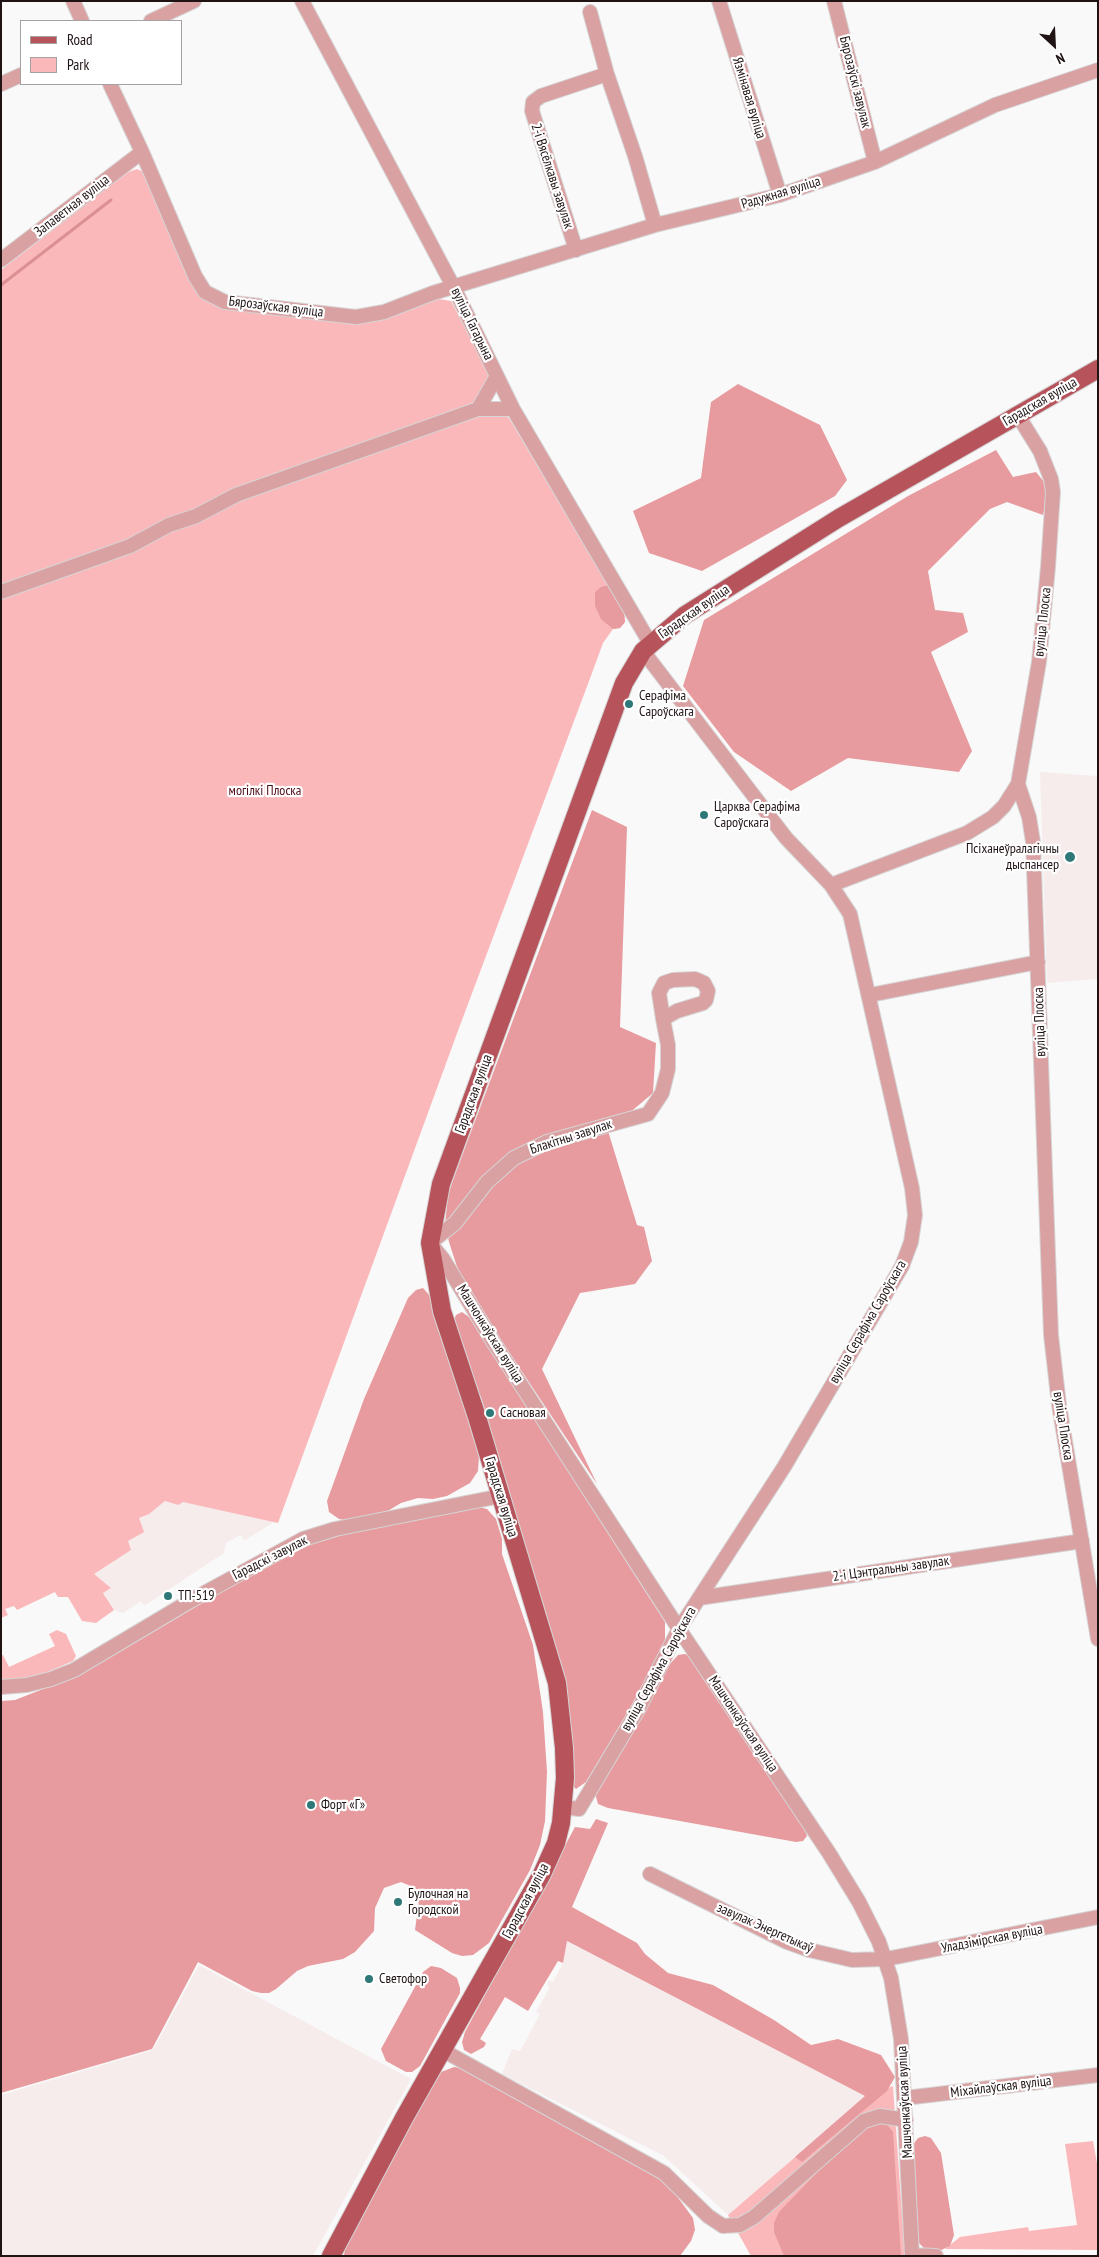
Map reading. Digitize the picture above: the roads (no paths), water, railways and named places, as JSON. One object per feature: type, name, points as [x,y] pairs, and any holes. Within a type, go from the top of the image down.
[{"type":"main road","name":"Гарадская вуліца","points":[[331,2256],[404,2118],[444,2051],[542,1874],[556,1843],[563,1807],[564,1748],[557,1683],[501,1496],[442,1311],[430,1243],[441,1184],[630,669],[646,647],[685,615],[839,518],[1098,369]]},
{"type":"street","points":[[74,1],[82,20]]},
{"type":"street","points":[[153,20],[194,1]]},
{"type":"street","name":"вуліца Гагарына","points":[[302,1],[454,288],[513,409],[646,647]]},
{"type":"street","name":"Язмінавая вуліца","points":[[719,1],[780,194]]},
{"type":"street","name":"Бярозаўскі завулак","points":[[834,1],[875,162]]},
{"type":"street","points":[[590,12],[607,74],[635,156],[655,225]]},
{"type":"street","name":"Радужная вуліца","points":[[454,288],[655,225],[780,194],[875,162],[995,105],[1098,70]]},
{"type":"street","name":"2-і Вясёлкавы завулак","points":[[576,250],[532,111],[533,102],[540,96],[607,74]]},
{"type":"street","points":[[1,84],[20,75]]},
{"type":"street","name":"Бярозаўская вуліца","points":[[110,85],[142,152],[195,276],[205,292],[225,302],[356,317],[384,312],[433,293],[454,288]]},
{"type":"street","name":"Запаветная вуліца","points":[[1,260],[142,152]]},
{"type":"street","points":[[478,408],[497,376]]},
{"type":"street","points":[[1,592],[130,546],[170,525],[196,516],[236,495],[478,408],[513,409]]},
{"type":"street","name":"вуліца Плоска","points":[[1018,414],[1046,466],[1051,479],[1053,504],[1039,662],[1018,784],[1026,804],[1032,830],[1052,1335],[1058,1404],[1098,1639]]},
{"type":"street","name":"вуліца Серафіма Сароўскага","points":[[563,1807],[579,1809],[639,1708],[679,1629],[789,1459],[902,1266],[914,1228],[914,1201],[870,995],[850,914],[831,885],[786,838],[646,647]]},
{"type":"street","points":[[831,885],[967,833],[986,822],[1004,806],[1018,784]]},
{"type":"street","points":[[870,995],[1038,962]]},
{"type":"street","name":"Блакітны завулак","points":[[430,1243],[455,1223],[487,1182],[514,1158],[547,1142],[648,1114],[662,1093],[668,1069],[668,1045],[663,1019]]},
{"type":"street","name":"Машчонкаўская вуліца","points":[[430,1243],[443,1259],[494,1343],[679,1629],[844,1877],[870,1923],[886,1960],[900,2025],[912,2255]]},
{"type":"street","name":"Гарадскі завулак","points":[[1,1687],[35,1683],[74,1670],[190,1601],[303,1539],[336,1529],[501,1496]]},
{"type":"street","name":"2-і Цэнтральны завулак","points":[[699,1598],[1082,1541]]},
{"type":"street","name":"завулак Энергетыкаў","points":[[650,1874],[787,1942],[809,1950],[852,1960],[886,1960]]},
{"type":"street","name":"Уладзімірская вуліца","points":[[886,1960],[1098,1917]]},
{"type":"street","points":[[444,2051],[664,2173],[708,2216],[723,2226],[740,2225],[754,2217],[864,2120],[880,2116],[906,2120]]},
{"type":"street","name":"Міхайлаўская вуліца","points":[[905,2098],[1098,2075]]},
{"type":"street","points":[[912,2255],[936,2256]]},
{"type":"waterway","points":[[1,285],[111,200]]},
{"type":"place","name":"Серафіма Сароўскага","points":[[629,704]]},
{"type":"place","name":"Царква Серафіма Сароўскага","points":[[704,815]]},
{"type":"place","name":"Псіханеўралагічны дыспансер","points":[[1070,857]]},
{"type":"place","name":"Сасновая","points":[[490,1413]]},
{"type":"place","name":"ТП-519","points":[[168,1596]]},
{"type":"place","name":"Форт «Г»","points":[[311,1805]]},
{"type":"place","name":"Булочная на Городской","points":[[398,1902]]},
{"type":"place","name":"Светофор","points":[[369,1979]]},
{"type":"park label","name":"могілкі Плоска","points":[[265,791]]}]
